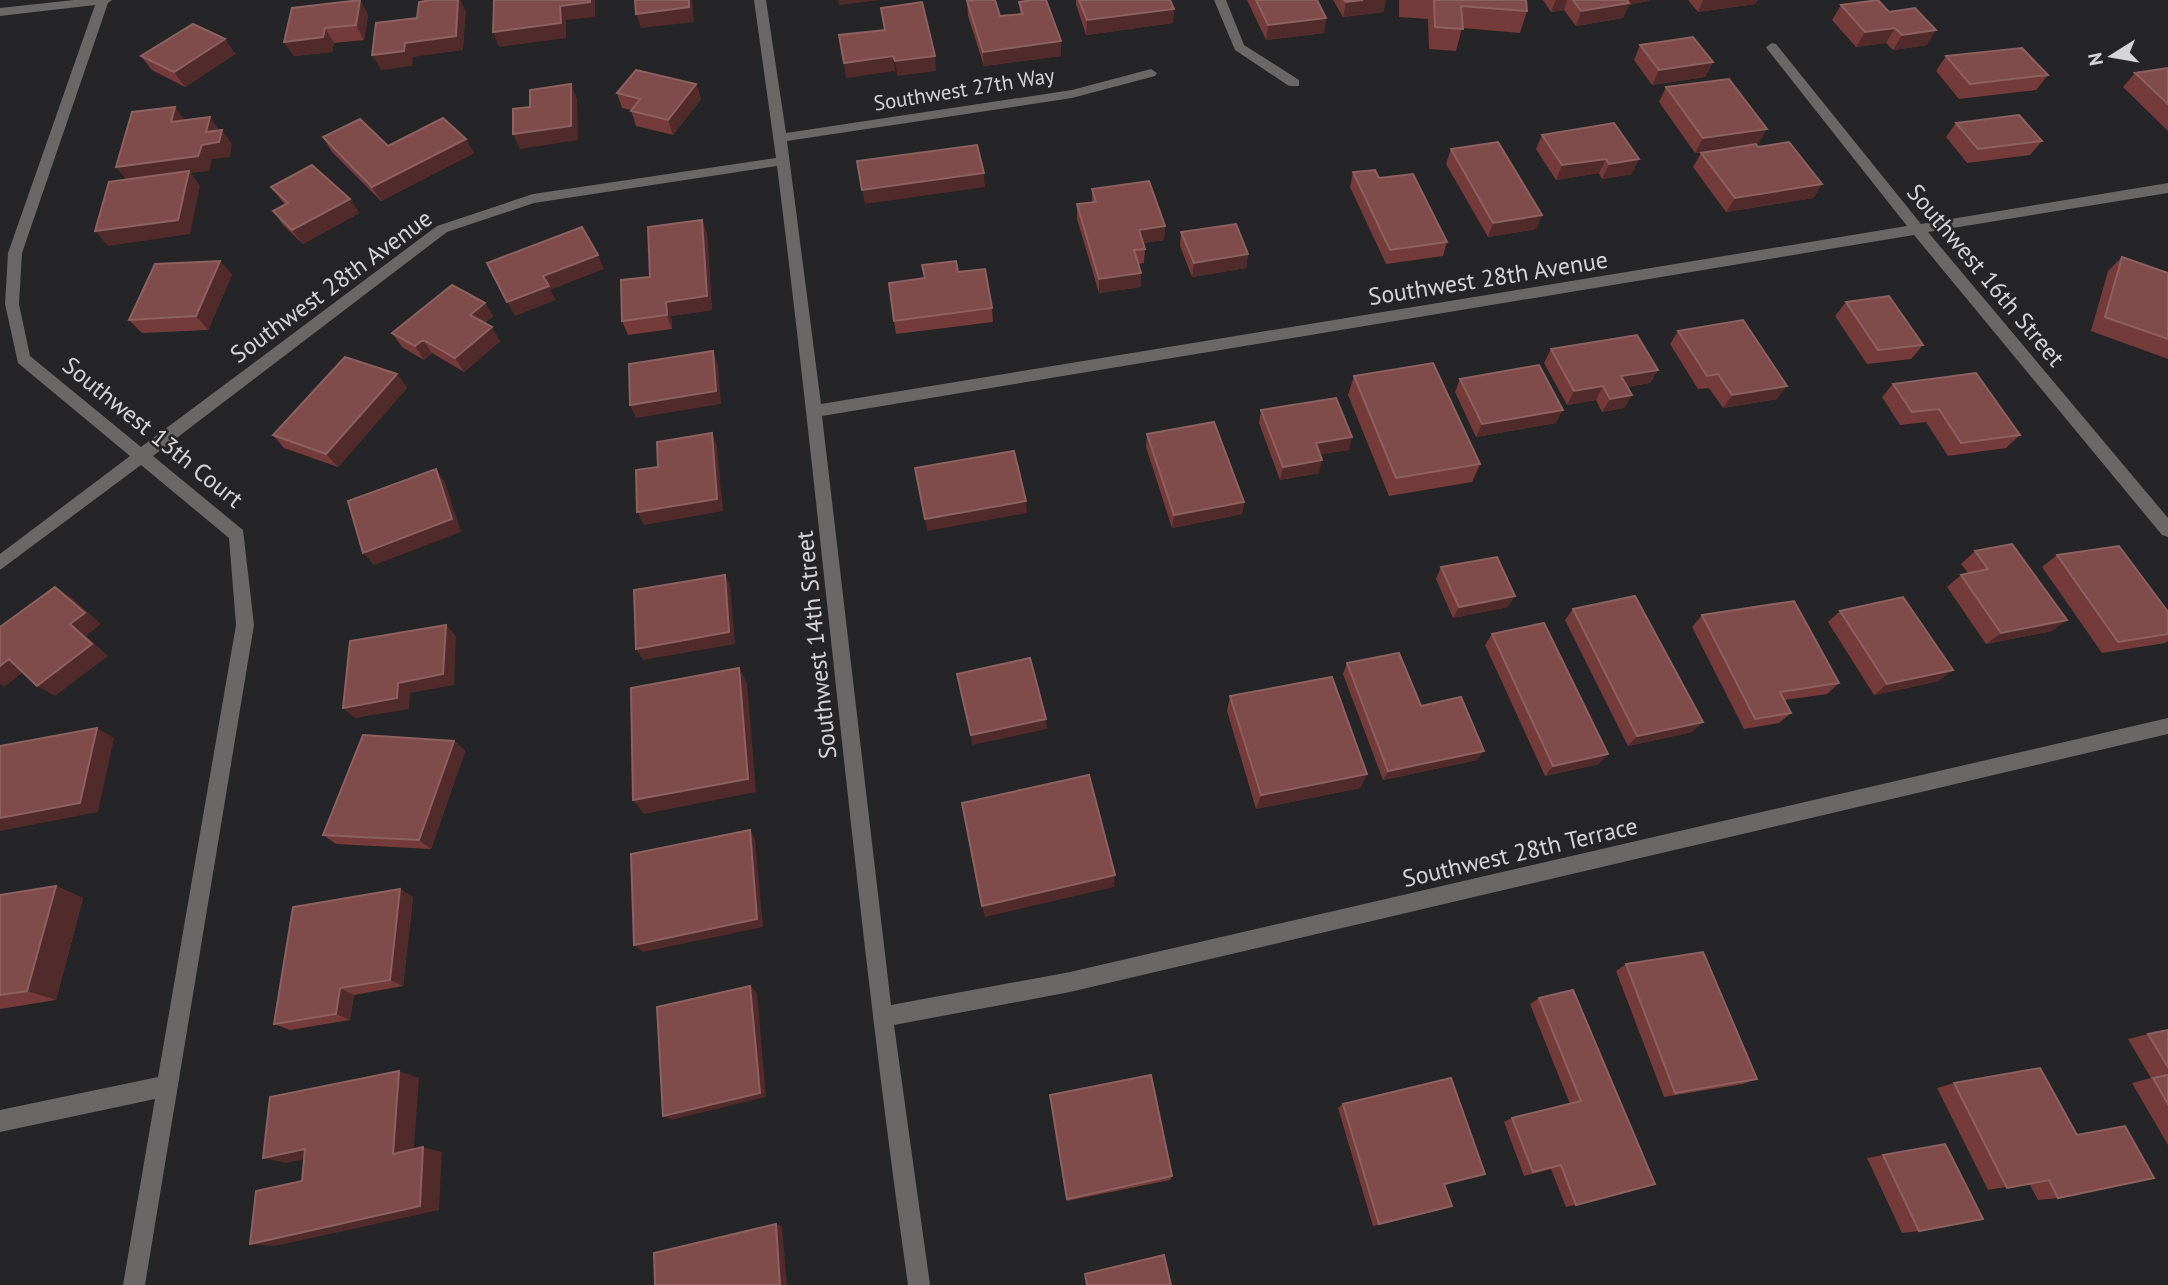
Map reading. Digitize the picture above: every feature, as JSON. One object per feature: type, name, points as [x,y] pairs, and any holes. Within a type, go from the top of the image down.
[{"type":"street","points":[[0,12],[105,0]]},
{"type":"street","name":"Southwest 13th Court","points":[[105,0],[15,253],[12,304],[23,359],[237,535],[245,625],[134,1285]]},
{"type":"street","name":"Southwest 14th Street","points":[[760,0],[815,411],[882,1017],[919,1285]]},
{"type":"street","points":[[1220,0],[1239,47],[1294,83]]},
{"type":"street","name":"Southwest 16th Street","points":[[1772,47],[1919,231],[2168,530]]},
{"type":"street","name":"Southwest 27th Way","points":[[780,138],[1072,94],[1151,74]]},
{"type":"street","name":"Southwest 28th Avenue","points":[[0,563],[442,229],[533,199],[783,161]]},
{"type":"street","name":"Southwest 28th Avenue","points":[[815,411],[2168,188]]},
{"type":"street","name":"Southwest 28th Terrace","points":[[882,1017],[1070,982],[2168,726]]},
{"type":"street","points":[[0,1121],[168,1086]]},
{"type":"building","points":[[360,0],[356,25],[325,28],[323,37],[284,42],[292,8]]},
{"type":"building","points":[[458,0],[456,36],[405,43],[404,51],[372,55],[376,23],[417,18],[419,2]]},
{"type":"building","points":[[494,0],[590,2],[560,6],[561,23],[493,32]]},
{"type":"building","points":[[635,0],[689,0],[689,7],[636,14]]},
{"type":"building","points":[[995,0],[1000,16],[1023,14],[1019,2],[1046,0],[1061,41],[983,52],[967,1]]},
{"type":"building","points":[[1079,0],[1170,0],[1174,9],[1087,20]]},
{"type":"building","points":[[1256,0],[1317,0],[1326,18],[1268,25]]},
{"type":"building","points":[[1434,0],[1526,0],[1527,11],[1461,6],[1463,29],[1435,27]]},
{"type":"building","points":[[1573,0],[1627,0],[1629,3],[1581,11]]},
{"type":"building","points":[[1878,0],[1889,12],[1915,8],[1936,30],[1902,35],[1895,28],[1865,32],[1841,5]]},
{"type":"building","points":[[922,2],[935,56],[895,61],[893,56],[844,63],[839,35],[885,30],[881,8]]},
{"type":"building","points":[[193,24],[225,39],[174,72],[141,56]]},
{"type":"building","points":[[1693,37],[1713,62],[1659,70],[1640,45]]},
{"type":"building","points":[[2022,48],[2048,75],[1970,84],[1946,56]]},
{"type":"building","points":[[2168,68],[2168,104],[2135,73]]},
{"type":"building","points":[[636,70],[696,84],[668,120],[631,111],[640,99],[617,93]]},
{"type":"building","points":[[1729,79],[1767,129],[1703,138],[1666,87]]},
{"type":"building","points":[[571,84],[571,126],[513,134],[513,109],[530,107],[530,90]]},
{"type":"building","points":[[175,107],[171,122],[210,117],[206,132],[222,130],[219,142],[202,145],[198,156],[116,167],[132,112]]},
{"type":"building","points":[[2019,115],[2042,141],[1978,149],[1956,123]]},
{"type":"building","points":[[443,118],[466,139],[372,187],[323,137],[360,119],[388,146]]},
{"type":"building","points":[[1614,123],[1639,159],[1609,164],[1606,159],[1562,165],[1542,135]]},
{"type":"building","points":[[1498,142],[1542,215],[1493,223],[1451,149]]},
{"type":"building","points":[[1789,142],[1822,184],[1735,198],[1701,153],[1756,144],[1758,147]]},
{"type":"building","points":[[977,145],[984,173],[862,190],[857,161]]},
{"type":"building","points":[[312,165],[350,199],[292,230],[273,211],[288,203],[271,187]]},
{"type":"building","points":[[1375,170],[1379,178],[1413,174],[1447,242],[1390,250],[1353,172]]},
{"type":"building","points":[[189,171],[178,220],[95,231],[109,182]]},
{"type":"building","points":[[1149,181],[1165,226],[1139,230],[1145,249],[1134,250],[1141,273],[1099,279],[1077,204],[1096,202],[1092,189]]},
{"type":"building","points":[[702,220],[707,296],[666,302],[667,315],[622,321],[621,280],[650,277],[648,227]]},
{"type":"building","points":[[1236,224],[1248,254],[1194,263],[1181,232]]},
{"type":"building","points":[[582,227],[598,255],[543,276],[549,286],[507,302],[487,263]]},
{"type":"building","points":[[2122,257],[2168,273],[2168,339],[2105,317]]},
{"type":"building","points":[[220,261],[196,316],[129,320],[155,264]]},
{"type":"building","points":[[956,261],[958,272],[985,269],[992,308],[894,321],[889,283],[925,278],[922,265]]},
{"type":"building","points":[[452,285],[485,303],[470,315],[492,327],[455,358],[423,340],[415,346],[392,333]]},
{"type":"building","points":[[1889,296],[1923,345],[1878,350],[1846,302]]},
{"type":"building","points":[[1743,320],[1787,386],[1732,395],[1718,374],[1707,376],[1678,331]]},
{"type":"building","points":[[1637,335],[1658,370],[1621,376],[1632,395],[1610,399],[1603,386],[1574,391],[1551,349]]},
{"type":"building","points":[[713,351],[716,391],[630,405],[629,364]]},
{"type":"building","points":[[345,357],[397,374],[326,454],[273,435]]},
{"type":"building","points":[[1433,363],[1480,464],[1396,478],[1354,376]]},
{"type":"building","points":[[1539,365],[1563,410],[1482,424],[1460,379]]},
{"type":"building","points":[[1976,373],[2020,435],[1961,443],[1939,409],[1912,412],[1893,384]]},
{"type":"building","points":[[1336,398],[1352,437],[1316,443],[1322,460],[1283,467],[1261,410]]},
{"type":"building","points":[[1214,422],[1244,502],[1174,515],[1147,434]]},
{"type":"building","points":[[712,433],[717,499],[637,512],[636,470],[658,467],[657,442]]},
{"type":"building","points":[[1014,451],[1026,501],[925,519],[915,468]]},
{"type":"building","points":[[436,469],[452,519],[363,553],[348,501]]},
{"type":"building","points":[[2012,544],[2067,620],[2001,633],[1961,575],[1988,569],[1975,551]]},
{"type":"building","points":[[2119,546],[2168,612],[2168,634],[2118,642],[2057,555]]},
{"type":"building","points":[[1497,557],[1515,596],[1459,607],[1441,567]]},
{"type":"building","points":[[725,575],[729,632],[636,649],[634,590]]},
{"type":"building","points":[[55,587],[85,613],[70,624],[92,644],[37,686],[9,659],[0,666],[0,627]]},
{"type":"building","points":[[1635,596],[1703,722],[1637,736],[1573,609]]},
{"type":"building","points":[[1903,597],[1953,670],[1887,684],[1840,611]]},
{"type":"building","points":[[1794,601],[1839,683],[1780,692],[1791,713],[1755,719],[1702,615]]},
{"type":"building","points":[[1544,623],[1608,754],[1553,766],[1492,634]]},
{"type":"building","points":[[446,625],[443,674],[398,683],[397,698],[343,708],[350,641]]},
{"type":"building","points":[[1399,653],[1421,706],[1461,697],[1484,751],[1388,771],[1347,663]]},
{"type":"building","points":[[1030,658],[1046,719],[971,735],[957,674]]},
{"type":"building","points":[[739,668],[748,779],[633,800],[631,688]]},
{"type":"building","points":[[1332,677],[1367,774],[1261,795],[1230,696]]},
{"type":"building","points":[[97,728],[80,803],[0,818],[0,746]]},
{"type":"building","points":[[363,735],[454,741],[419,840],[323,835]]},
{"type":"building","points":[[1089,775],[1115,875],[982,906],[962,803]]},
{"type":"building","points":[[750,830],[757,919],[634,945],[631,854]]},
{"type":"building","points":[[56,886],[27,991],[0,995],[0,895]]},
{"type":"building","points":[[400,889],[390,980],[340,988],[336,1014],[274,1024],[293,907]]},
{"type":"building","points":[[1703,952],[1757,1079],[1675,1093],[1626,964]]},
{"type":"building","points":[[750,986],[760,1093],[663,1116],[657,1007]]},
{"type":"building","points":[[1573,990],[1655,1184],[1576,1205],[1561,1165],[1533,1172],[1512,1118],[1581,1101],[1539,998]]},
{"type":"building","points":[[2168,1030],[2168,1067],[2148,1034]]},
{"type":"building","points":[[2040,1068],[2077,1135],[2125,1126],[2154,1178],[2058,1198],[2049,1180],[2007,1188],[1954,1083]]},
{"type":"building","points":[[399,1071],[393,1154],[423,1147],[420,1206],[250,1244],[256,1191],[302,1181],[305,1149],[263,1158],[270,1097]]},
{"type":"building","points":[[1151,1075],[1172,1176],[1067,1199],[1050,1095]]},
{"type":"building","points":[[2168,1075],[2168,1104],[2153,1078]]},
{"type":"building","points":[[1451,1078],[1485,1174],[1444,1184],[1452,1206],[1379,1224],[1343,1104]]},
{"type":"building","points":[[1945,1144],[1983,1219],[1919,1231],[1883,1155]]},
{"type":"building","points":[[776,1224],[780,1285],[655,1285],[654,1253]]},
{"type":"building","points":[[1164,1255],[1171,1285],[1087,1285],[1085,1274]]}]
